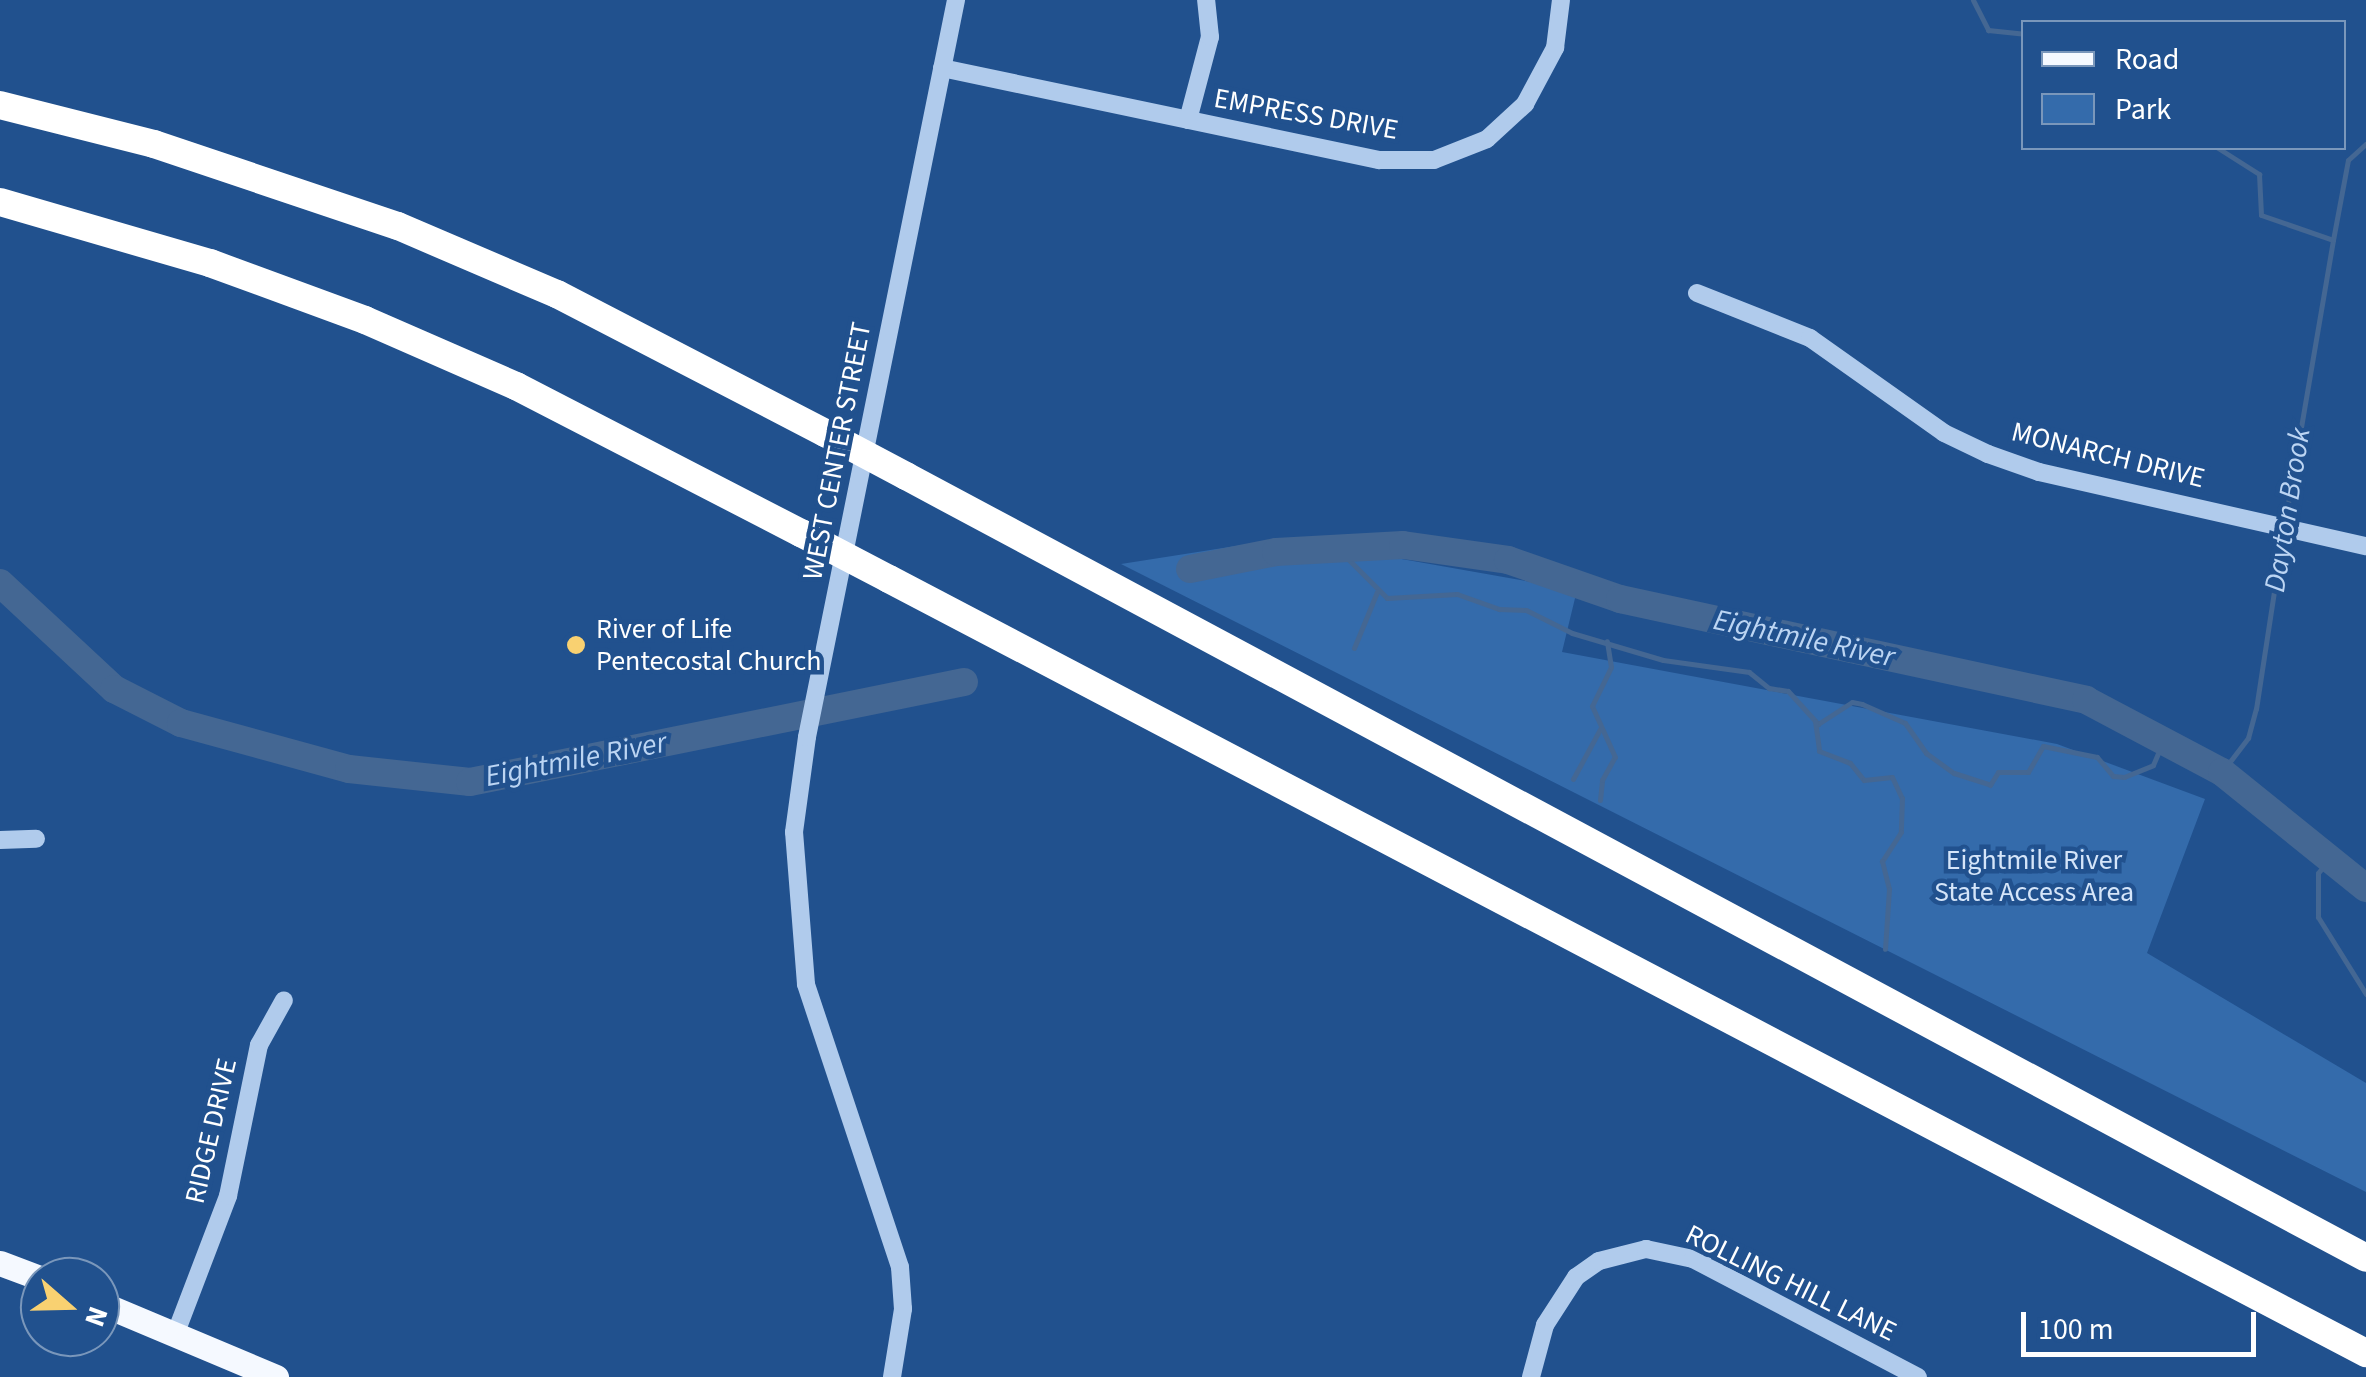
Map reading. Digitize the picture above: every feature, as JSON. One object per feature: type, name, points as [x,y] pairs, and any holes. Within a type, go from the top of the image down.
[{"type":"highway","points":[[0,105],[238,170],[398,226],[557,294],[825,432],[2366,1258]]},
{"type":"highway","points":[[0,202],[178,252],[364,320],[516,386],[2366,1353]]},
{"type":"main road","points":[[120,1312],[276,1377]]},
{"type":"street","name":"WEST CENTER STREET","points":[[892,1377],[903,1309],[900,1267],[820,1034],[797,934],[794,832],[807,737],[956,0]]},
{"type":"street","name":"EMPRESS DRIVE","points":[[1188,120],[1210,37],[1206,0]]},
{"type":"street","name":"EMPRESS DRIVE","points":[[942,68],[1379,160],[1434,160],[1487,139],[1525,104],[1554,48],[1561,0]]},
{"type":"street","name":"MONARCH DRIVE","points":[[1697,293],[1810,338],[1944,433],[1988,454],[2039,472],[2274,522],[2366,546]]},
{"type":"street","points":[[0,840],[36,839]]},
{"type":"street","name":"RIDGE DRIVE","points":[[175,1335],[228,1196],[258,1045],[284,1000]]},
{"type":"street","name":"ROLLING HILL LANE","points":[[1531,1377],[1545,1325],[1576,1277],[1598,1261],[1646,1249],[1693,1259],[1918,1377]]},
{"type":"green space","name":"Eightmile River State Access Area","points":[[1255,543],[1345,549],[1577,590],[1562,652],[2057,744],[2205,799],[2147,953],[2366,1083],[2366,1192],[1121,564]]},
{"type":"waterway","name":"Dayton Brook","points":[[1973,0],[1988,30],[2021,34]]},
{"type":"waterway","name":"Dayton Brook","points":[[2333,240],[2348,160],[2366,144]]},
{"type":"waterway","name":"Dayton Brook","points":[[2221,150],[2259,174],[2261,215],[2333,240],[2285,522]]},
{"type":"waterway","name":"Dayton Brook","points":[[2222,772],[2248,738],[2256,709],[2283,532]]},
{"type":"waterway","name":"Eightmile River","points":[[1190,569],[1276,552],[1403,545],[1508,560],[1620,599],[2086,700],[2222,772],[2366,888]]},
{"type":"waterway","points":[[1338,549],[1387,598],[1457,594],[1499,609],[1526,610],[1572,633],[1663,660],[1749,672],[1769,688],[1788,691],[1818,724],[1852,702],[1862,704],[1905,723],[1926,753],[1954,773],[1990,785],[1998,772],[2028,772],[2043,746],[2097,757],[2113,776],[2124,777],[2153,765],[2163,741]]},
{"type":"waterway","name":"Eightmile River","points":[[0,583],[114,689],[181,723],[349,769],[470,782],[964,682]]},
{"type":"waterway","points":[[1354,648],[1377,592]]},
{"type":"waterway","points":[[1600,800],[1602,780],[1615,757],[1592,706],[1611,667],[1607,641]]},
{"type":"waterway","points":[[1815,721],[1819,751],[1850,763],[1864,780],[1892,777],[1902,798],[1901,832],[1882,861],[1889,889],[1885,949]]},
{"type":"waterway","points":[[1573,779],[1600,729]]},
{"type":"waterway","points":[[2330,859],[2318,873],[2318,917],[2366,994]]},
{"type":"place","name":"River of Life Pentecostal Church","points":[[576,645]]}]
